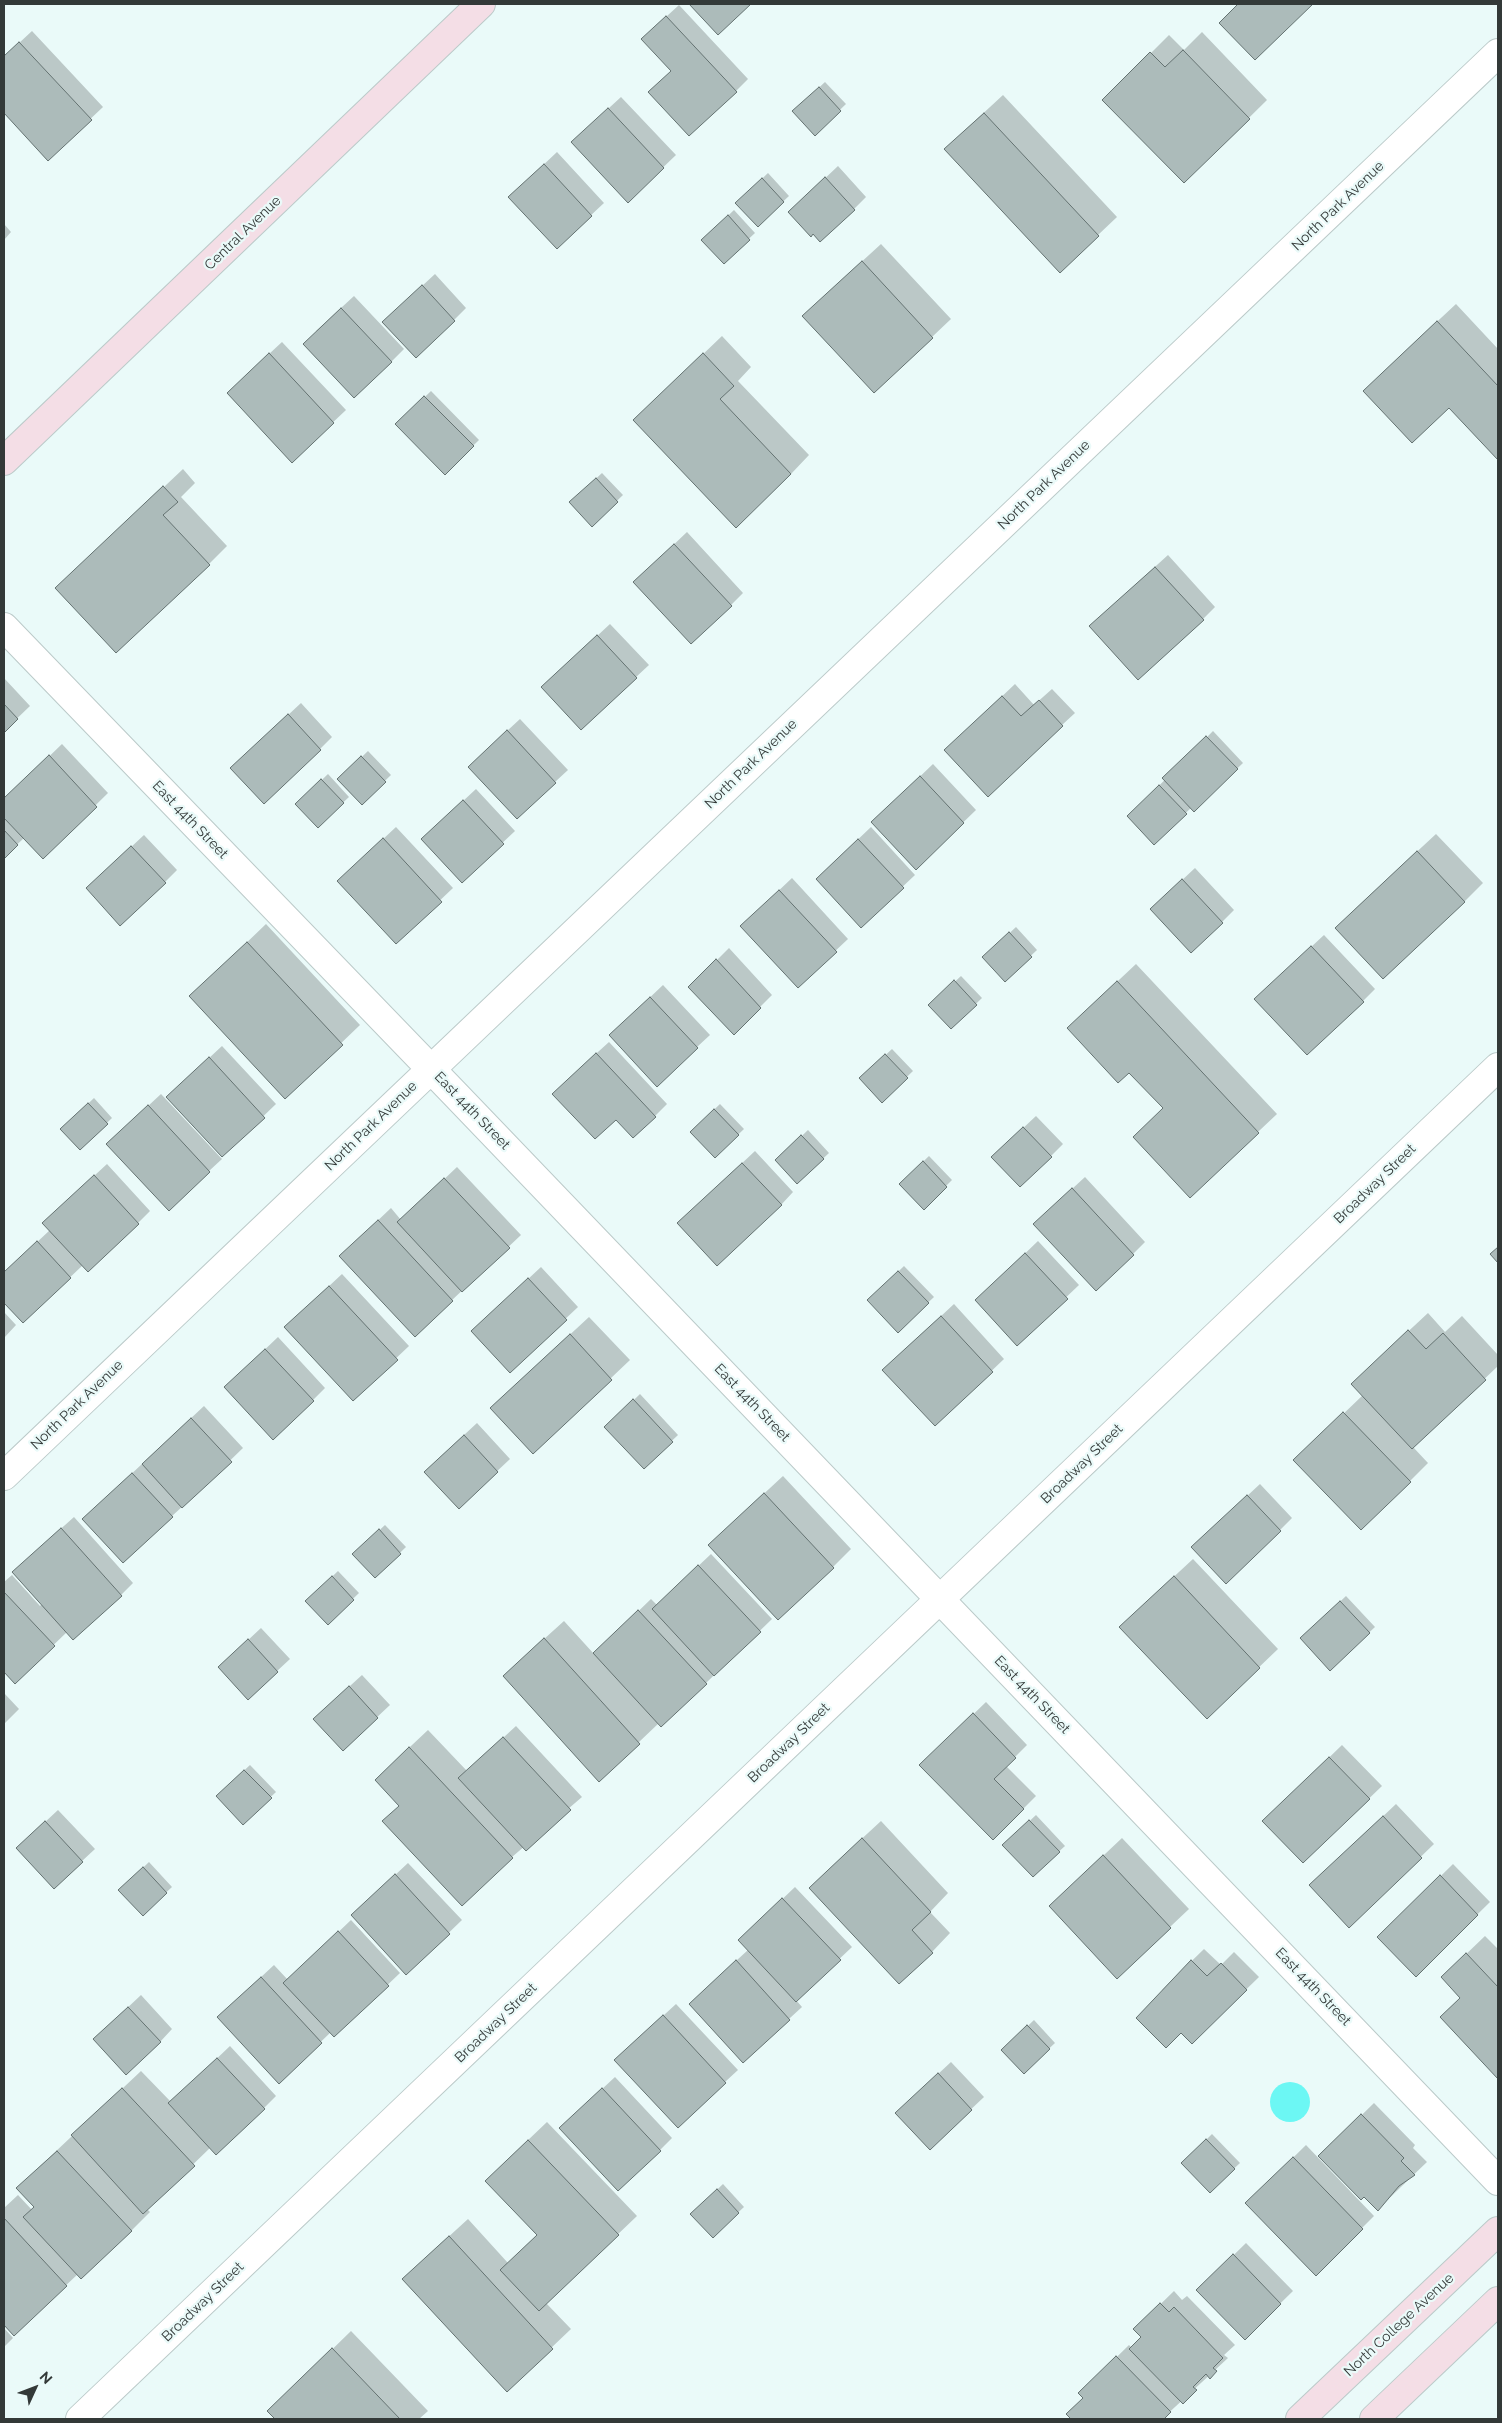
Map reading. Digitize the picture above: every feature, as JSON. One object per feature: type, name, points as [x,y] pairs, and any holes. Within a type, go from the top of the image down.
[{"type":"main road","name":"Central Avenue","points":[[4,461],[482,4]]},
{"type":"main road","name":"North College Avenue","points":[[1300,2419],[1498,2231]]},
{"type":"main road","points":[[1374,2419],[1498,2301]]},
{"type":"street","name":"North Park Avenue","points":[[4,1476],[1498,53]]},
{"type":"street","name":"East 44th Street","points":[[4,627],[1498,2181]]},
{"type":"street","name":"Broadway Street","points":[[80,2419],[1498,1067]]},
{"type":"water","points":[[1294,2082],[1301,2085],[1307,2091],[1310,2102],[1309,2110],[1301,2119],[1294,2122],[1286,2122],[1279,2119],[1271,2110],[1270,2098],[1273,2091],[1282,2083]]},
{"type":"building","points":[[689,4],[751,4],[718,35]]},
{"type":"building","points":[[1238,4],[1313,4],[1255,60],[1219,23]]},
{"type":"building","points":[[666,16],[737,92],[689,136],[648,92],[671,71],[641,39]]},
{"type":"building","points":[[19,42],[92,120],[48,161],[4,113],[4,56]]},
{"type":"building","points":[[1183,50],[1250,119],[1184,183],[1102,100],[1150,52],[1165,67]]},
{"type":"building","points":[[819,87],[841,111],[815,136],[792,111]]},
{"type":"building","points":[[608,108],[664,168],[628,203],[571,142]]},
{"type":"building","points":[[984,113],[1099,236],[1060,273],[944,149]]},
{"type":"building","points":[[544,164],[592,216],[557,249],[508,197]]},
{"type":"building","points":[[825,177],[855,210],[820,242],[813,234],[811,237],[788,212]]},
{"type":"building","points":[[762,178],[784,202],[758,227],[735,203]]},
{"type":"building","points":[[728,215],[750,240],[724,264],[701,240]]},
{"type":"building","points":[[862,261],[933,338],[874,393],[802,316]]},
{"type":"building","points":[[422,285],[455,321],[416,358],[382,322]]},
{"type":"building","points":[[341,308],[392,362],[354,398],[303,344]]},
{"type":"building","points":[[1437,321],[1498,386],[1498,460],[1449,408],[1412,443],[1363,391]]},
{"type":"building","points":[[269,353],[334,423],[292,463],[227,393]]},
{"type":"building","points":[[703,353],[734,386],[720,399],[791,474],[736,528],[633,420]]},
{"type":"building","points":[[424,396],[474,446],[445,475],[395,424]]},
{"type":"building","points":[[596,478],[618,502],[592,527],[569,502]]},
{"type":"building","points":[[163,486],[178,502],[163,515],[210,565],[116,653],[55,588]]},
{"type":"building","points":[[674,544],[732,606],[691,644],[633,582]]},
{"type":"building","points":[[1155,567],[1204,620],[1138,680],[1089,626]]},
{"type":"building","points":[[597,635],[637,678],[581,730],[541,687]]},
{"type":"building","points":[[1002,696],[1021,716],[1039,700],[1063,726],[988,797],[944,750]]},
{"type":"building","points":[[4,704],[18,719],[4,733]]},
{"type":"building","points":[[288,714],[321,750],[264,804],[230,768]]},
{"type":"building","points":[[507,730],[556,783],[517,819],[468,767]]},
{"type":"building","points":[[1206,736],[1238,769],[1194,812],[1162,778]]},
{"type":"building","points":[[49,755],[97,807],[43,859],[4,818],[4,798]]},
{"type":"building","points":[[361,756],[386,782],[362,805],[337,779]]},
{"type":"building","points":[[920,776],[964,823],[916,870],[871,822]]},
{"type":"building","points":[[321,779],[344,803],[318,828],[295,804]]},
{"type":"building","points":[[1159,785],[1187,814],[1154,845],[1127,816]]},
{"type":"building","points":[[463,800],[504,844],[462,883],[421,839]]},
{"type":"building","points":[[4,830],[18,845],[4,859]]},
{"type":"building","points":[[383,838],[442,902],[396,944],[337,881]]},
{"type":"building","points":[[858,839],[904,888],[861,928],[816,879]]},
{"type":"building","points":[[131,846],[166,883],[120,926],[86,888]]},
{"type":"building","points":[[1417,851],[1465,902],[1383,979],[1335,928]]},
{"type":"building","points":[[1182,879],[1223,923],[1191,953],[1150,909]]},
{"type":"building","points":[[779,890],[837,952],[798,988],[740,926]]},
{"type":"building","points":[[1009,932],[1032,957],[1005,982],[982,957]]},
{"type":"building","points":[[247,942],[343,1045],[285,1099],[189,996]]},
{"type":"building","points":[[1311,946],[1364,1002],[1307,1055],[1254,999]]},
{"type":"building","points":[[716,959],[761,1008],[734,1035],[688,987]]},
{"type":"building","points":[[954,980],[977,1005],[951,1029],[928,1005]]},
{"type":"building","points":[[1117,981],[1259,1133],[1190,1198],[1133,1137],[1163,1108],[1129,1073],[1118,1083],[1067,1028]]},
{"type":"building","points":[[650,997],[698,1048],[657,1087],[609,1035]]},
{"type":"building","points":[[596,1053],[656,1117],[633,1138],[616,1120],[595,1139],[552,1094]]},
{"type":"building","points":[[885,1054],[908,1078],[882,1103],[859,1078]]},
{"type":"building","points":[[209,1057],[265,1118],[222,1157],[166,1097]]},
{"type":"building","points":[[88,1103],[108,1124],[80,1150],[60,1129]]},
{"type":"building","points":[[148,1105],[210,1172],[169,1211],[106,1144]]},
{"type":"building","points":[[714,1109],[739,1135],[715,1158],[690,1132]]},
{"type":"building","points":[[1023,1127],[1052,1157],[1020,1187],[991,1157]]},
{"type":"building","points":[[801,1135],[824,1159],[797,1184],[775,1160]]},
{"type":"building","points":[[923,1161],[947,1187],[924,1210],[899,1184]]},
{"type":"building","points":[[742,1163],[782,1205],[717,1266],[677,1223]]},
{"type":"building","points":[[94,1175],[139,1224],[88,1272],[42,1223]]},
{"type":"building","points":[[444,1178],[510,1248],[462,1292],[397,1222]]},
{"type":"building","points":[[1072,1188],[1134,1255],[1096,1291],[1033,1224]]},
{"type":"building","points":[[378,1220],[453,1301],[415,1337],[339,1256]]},
{"type":"building","points":[[37,1241],[71,1278],[23,1323],[4,1303],[4,1272]]},
{"type":"building","points":[[1498,1247],[1498,1263],[1490,1254]]},
{"type":"building","points":[[1025,1253],[1068,1299],[1017,1346],[975,1300]]},
{"type":"building","points":[[898,1271],[929,1303],[898,1333],[867,1300]]},
{"type":"building","points":[[528,1278],[567,1320],[510,1373],[471,1331]]},
{"type":"building","points":[[329,1286],[398,1360],[353,1401],[284,1327]]},
{"type":"building","points":[[941,1316],[993,1372],[935,1426],[882,1370]]},
{"type":"building","points":[[1408,1330],[1426,1349],[1443,1333],[1486,1380],[1412,1449],[1351,1384]]},
{"type":"building","points":[[570,1334],[612,1380],[533,1454],[490,1408]]},
{"type":"building","points":[[265,1349],[314,1401],[273,1440],[224,1387]]},
{"type":"building","points":[[633,1399],[673,1442],[644,1469],[604,1427]]},
{"type":"building","points":[[1343,1412],[1411,1482],[1361,1530],[1293,1460]]},
{"type":"building","points":[[191,1418],[232,1462],[182,1508],[142,1464]]},
{"type":"building","points":[[464,1435],[498,1472],[459,1509],[424,1472]]},
{"type":"building","points":[[132,1473],[173,1517],[123,1563],[82,1519]]},
{"type":"building","points":[[764,1493],[834,1568],[778,1620],[708,1545]]},
{"type":"building","points":[[1247,1495],[1281,1531],[1226,1584],[1191,1547]]},
{"type":"building","points":[[61,1528],[122,1596],[73,1640],[12,1572]]},
{"type":"building","points":[[379,1529],[401,1554],[375,1578],[352,1554]]},
{"type":"building","points":[[698,1565],[761,1632],[714,1676],[652,1609]]},
{"type":"building","points":[[332,1576],[354,1600],[328,1625],[305,1601]]},
{"type":"building","points":[[1174,1576],[1260,1668],[1207,1719],[1119,1627]]},
{"type":"building","points":[[4,1592],[55,1646],[15,1684],[4,1672]]},
{"type":"building","points":[[1340,1601],[1370,1633],[1330,1671],[1300,1638]]},
{"type":"building","points":[[638,1610],[707,1684],[661,1727],[593,1653]]},
{"type":"building","points":[[544,1638],[640,1744],[599,1782],[503,1676]]},
{"type":"building","points":[[248,1639],[278,1672],[248,1700],[218,1667]]},
{"type":"building","points":[[349,1686],[378,1718],[343,1751],[313,1719]]},
{"type":"building","points":[[973,1713],[1016,1758],[994,1779],[1024,1809],[993,1840],[919,1765]]},
{"type":"building","points":[[503,1737],[571,1810],[526,1851],[458,1778]]},
{"type":"building","points":[[409,1747],[513,1858],[462,1906],[382,1821],[399,1806],[375,1780]]},
{"type":"building","points":[[1329,1757],[1370,1799],[1303,1863],[1262,1821]]},
{"type":"building","points":[[244,1770],[272,1798],[243,1825],[216,1796]]},
{"type":"building","points":[[1383,1816],[1422,1858],[1349,1928],[1309,1885]]},
{"type":"building","points":[[1029,1820],[1060,1852],[1033,1877],[1002,1845]]},
{"type":"building","points":[[45,1821],[83,1862],[54,1889],[16,1848]]},
{"type":"building","points":[[862,1838],[931,1912],[912,1930],[933,1953],[899,1984],[809,1888]]},
{"type":"building","points":[[1103,1855],[1171,1928],[1117,1979],[1049,1906]]},
{"type":"building","points":[[143,1867],[167,1893],[143,1916],[118,1890]]},
{"type":"building","points":[[395,1874],[450,1934],[406,1975],[351,1915]]},
{"type":"building","points":[[1440,1875],[1478,1915],[1416,1977],[1377,1937]]},
{"type":"building","points":[[782,1898],[841,1960],[796,2002],[738,1940]]},
{"type":"building","points":[[338,1931],[389,1986],[334,2037],[283,1983]]},
{"type":"building","points":[[1466,1953],[1498,1987],[1498,2079],[1440,2017],[1460,1998],[1441,1977]]},
{"type":"building","points":[[736,1960],[790,2020],[743,2063],[689,2004]]},
{"type":"building","points":[[1191,1960],[1207,1976],[1221,1963],[1247,1990],[1192,2044],[1181,2033],[1166,2048],[1136,2018]]},
{"type":"building","points":[[261,1977],[322,2043],[279,2084],[217,2017]]},
{"type":"building","points":[[128,2007],[161,2042],[126,2075],[93,2039]]},
{"type":"building","points":[[663,2015],[726,2083],[678,2128],[614,2060]]},
{"type":"building","points":[[1027,2025],[1050,2049],[1024,2074],[1001,2050]]},
{"type":"building","points":[[217,2058],[265,2109],[216,2155],[168,2103]]},
{"type":"building","points":[[938,2073],[972,2110],[930,2150],[895,2113]]},
{"type":"building","points":[[122,2088],[195,2166],[143,2214],[71,2135]]},
{"type":"building","points":[[602,2088],[661,2151],[618,2191],[559,2128]]},
{"type":"building","points":[[1361,2114],[1404,2158],[1401,2161],[1415,2175],[1399,2186],[1378,2211],[1364,2197],[1361,2200],[1318,2156]]},
{"type":"building","points":[[1206,2139],[1235,2169],[1210,2193],[1181,2163]]},
{"type":"building","points":[[528,2140],[619,2235],[539,2311],[500,2270],[537,2235],[485,2181]]},
{"type":"building","points":[[57,2151],[132,2231],[81,2279],[23,2217],[34,2207],[16,2188]]},
{"type":"building","points":[[1293,2157],[1363,2229],[1316,2276],[1245,2203]]},
{"type":"building","points":[[717,2189],[739,2213],[713,2238],[690,2214]]},
{"type":"building","points":[[4,2218],[67,2286],[14,2336],[4,2325]]},
{"type":"building","points":[[449,2236],[553,2349],[507,2392],[402,2279]]},
{"type":"building","points":[[1233,2254],[1281,2304],[1245,2340],[1196,2290]]},
{"type":"building","points":[[1160,2303],[1169,2312],[1174,2307],[1223,2358],[1213,2368],[1217,2371],[1210,2379],[1206,2374],[1193,2387],[1197,2390],[1183,2404],[1129,2349],[1141,2337],[1133,2329]]},
{"type":"building","points":[[332,2348],[400,2419],[275,2419],[267,2411]]},
{"type":"building","points":[[1116,2356],[1171,2412],[1164,2419],[1071,2419],[1066,2414],[1083,2398],[1078,2393]]}]
